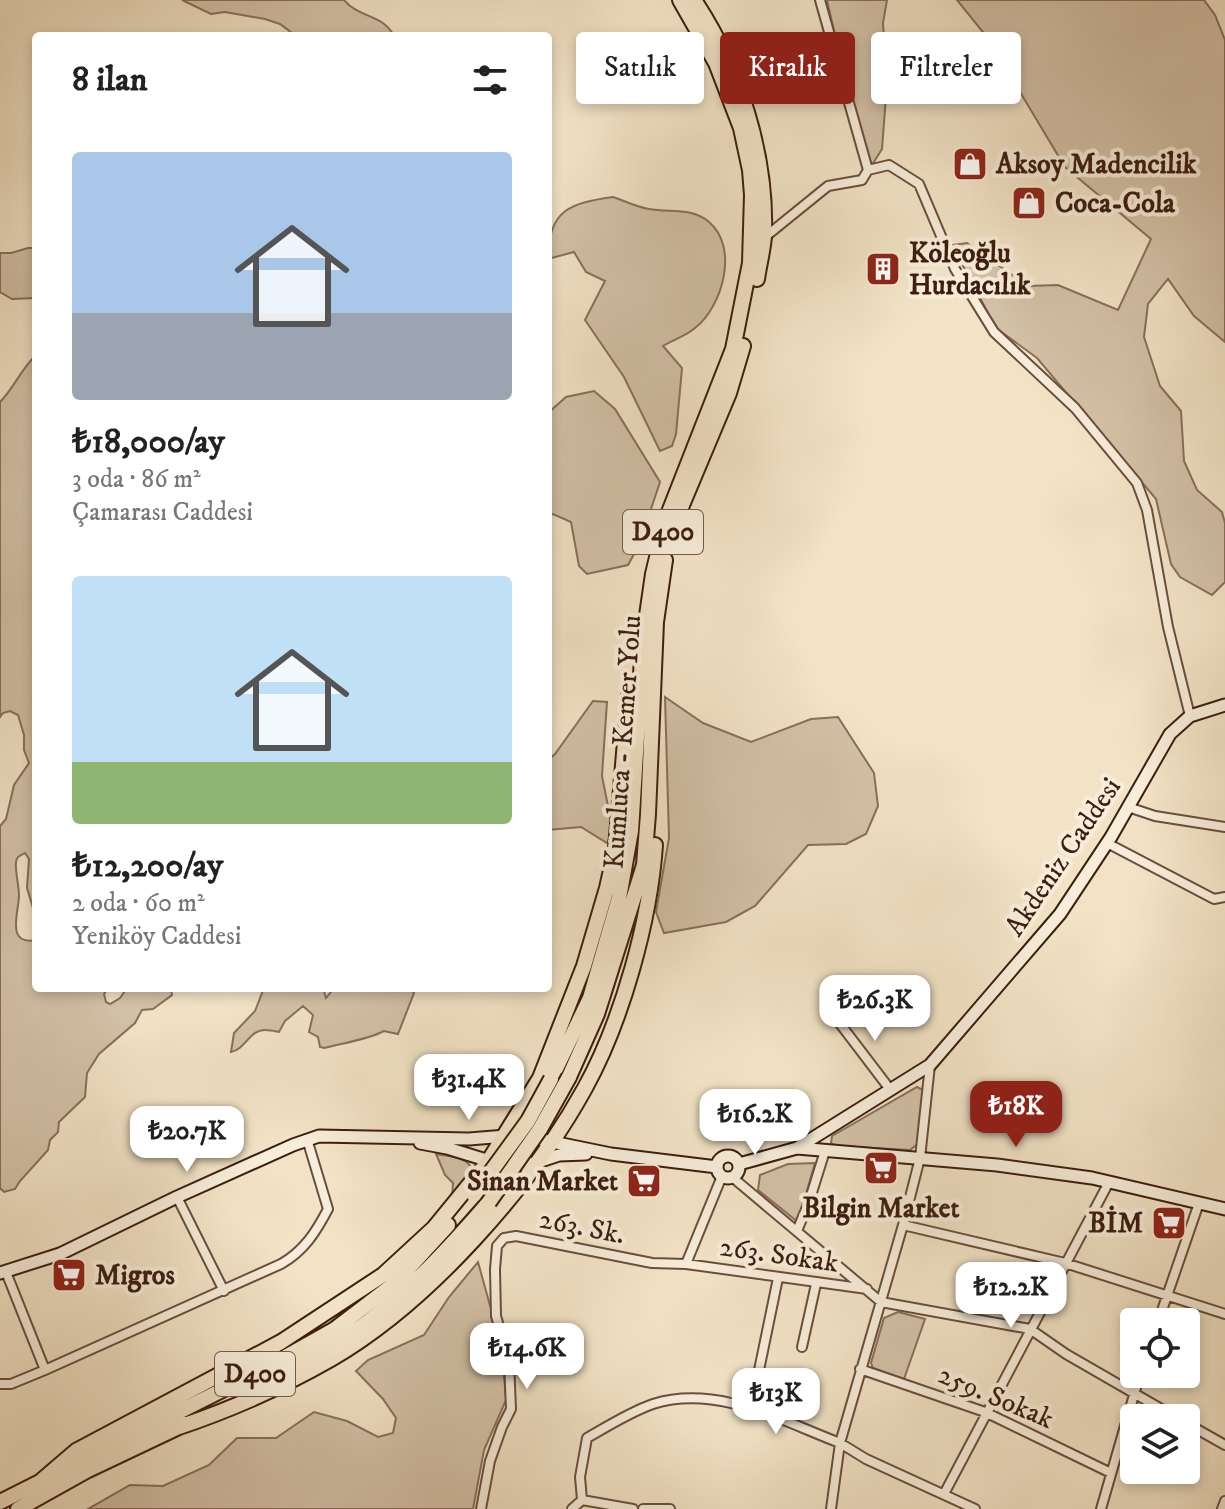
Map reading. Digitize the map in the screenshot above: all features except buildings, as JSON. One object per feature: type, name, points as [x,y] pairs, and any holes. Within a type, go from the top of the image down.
[{"type":"highway","name":"Kumluca - Kemer Yolu","points":[[0,1502],[264,1369],[335,1329],[394,1284],[474,1195],[528,1121],[590,998],[619,898],[631,831],[643,643],[653,574],[666,520],[733,349],[752,237],[750,170],[741,128],[716,63],[680,0]]},
{"type":"highway","name":"Kumluca - Kemer Yolu","points":[[18,1509],[88,1470],[337,1344],[362,1326],[455,1241],[489,1202],[540,1129],[569,1077],[597,1014],[644,865],[656,622],[666,552],[685,496],[729,393],[742,351],[764,238],[763,191],[753,133],[734,76],[715,34],[694,0]]},
{"type":"highway","name":"Kumluca - Kemer Yolu","points":[[41,1481],[76,1451],[281,1342],[383,1275],[434,1228],[488,1162],[540,1078],[584,966],[607,888],[617,834],[630,685],[643,643]]},
{"type":"highway","points":[[176,1428],[219,1414],[285,1383],[333,1358],[389,1319],[444,1270],[506,1202],[551,1142],[586,1087],[608,1036],[638,950],[653,872],[656,830],[652,689]]},
{"type":"street","points":[[820,0],[868,170]]},
{"type":"street","points":[[764,238],[828,186],[862,180],[868,170],[889,165],[919,184],[955,269],[994,332],[1075,408],[1137,483],[1147,510],[1168,627],[1190,716],[1225,705]]},
{"type":"street","name":"Akdeniz Caddesi","points":[[724,1173],[722,1158],[732,1156],[739,1164],[797,1148],[930,1065],[1060,914],[1107,843],[1170,734],[1190,716]]},
{"type":"street","points":[[1128,807],[1155,816],[1225,827]]},
{"type":"street","points":[[1107,843],[1214,899],[1225,897]]},
{"type":"street","points":[[835,1017],[889,1088]]},
{"type":"street","points":[[831,1509],[840,1443],[920,1158],[930,1065]]},
{"type":"street","points":[[45,1370],[3,1272],[60,1254],[307,1139],[319,1136],[469,1139],[506,1136],[724,1173],[739,1169],[739,1164]]},
{"type":"street","points":[[383,1136],[447,1148],[509,1167],[559,1155],[611,1154]]},
{"type":"street","points":[[0,1384],[11,1384],[45,1370],[224,1291],[298,1254],[328,1209],[307,1139]]},
{"type":"street","points":[[797,1148],[997,1165],[1109,1182],[1225,1209]]},
{"type":"street","points":[[797,1231],[825,1151]]},
{"type":"street","points":[[724,1173],[881,1302],[1030,1329],[1151,1404]]},
{"type":"street","points":[[686,1264],[724,1173]]},
{"type":"street","points":[[944,1494],[1109,1182]]},
{"type":"street","points":[[177,1197],[224,1291]]},
{"type":"street","points":[[1163,1308],[1199,1203]]},
{"type":"street","points":[[903,1225],[1065,1263],[1225,1314]]},
{"type":"street","name":"263. Sk.","points":[[481,1509],[490,1461],[512,1400],[508,1352],[496,1316],[495,1269],[500,1241],[509,1236],[652,1263],[686,1264]]},
{"type":"street","name":"263. Sokak","points":[[686,1264],[867,1289]]},
{"type":"street","points":[[751,1409],[778,1278]]},
{"type":"street","points":[[802,1347],[816,1284]]},
{"type":"street","name":"259. Sokak","points":[[860,1369],[985,1412],[1111,1473]]},
{"type":"street","points":[[1101,1509],[1135,1388]]},
{"type":"street","points":[[582,1500],[580,1477],[587,1438],[655,1403],[722,1399],[840,1443],[866,1459],[975,1509]]},
{"type":"street","points":[[1200,1431],[1225,1445]]},
{"type":"street","points":[[572,1509],[582,1500]]},
{"type":"street","points":[[582,1500],[633,1509]]},
{"type":"street","points":[[1222,1509],[1225,1501]]},
{"type":"street","points":[[643,1509],[670,1509]]},
{"type":"shaded area","points":[[182,0],[344,0],[384,24],[391,32],[291,32],[265,19],[225,12],[211,14]]},
{"type":"shaded area","points":[[827,0],[887,0],[884,32],[871,32],[871,104],[885,104],[882,149],[872,165],[855,125],[850,104],[855,104],[855,32],[834,32]]},
{"type":"shaded area","points":[[957,0],[1204,0],[1215,15],[1225,40],[1225,342],[1194,316],[1168,279],[1148,304],[1144,337],[1160,386],[1181,411],[1184,461],[1197,490],[1222,512],[1225,523],[1225,582],[1212,595],[1180,577],[1171,564],[1156,499],[1037,358],[996,328],[952,245],[967,243],[1028,286],[1058,285],[1118,310],[1151,239],[1065,167],[1021,94],[1021,32],[983,32]]},
{"type":"shaded area","points":[[613,197],[644,208],[695,214],[709,222],[723,246],[724,276],[713,306],[695,328],[663,346],[682,368],[676,434],[672,446],[660,451],[624,377],[585,320],[605,281],[586,272],[574,252],[552,258],[552,229],[557,219],[585,202]]},
{"type":"shaded area","points":[[32,248],[32,298],[12,299],[0,292],[0,253]]},
{"type":"shaded area","points":[[32,359],[32,905],[27,888],[29,859],[25,853],[16,862],[19,895],[17,933],[20,938],[32,940],[32,992],[105,992],[106,1002],[110,1004],[124,992],[172,992],[172,995],[153,1009],[142,1010],[135,1023],[99,1054],[87,1073],[85,1097],[59,1122],[58,1132],[50,1140],[48,1150],[15,1189],[4,1192],[0,1188],[0,826],[6,819],[14,785],[29,763],[18,715],[10,711],[0,717],[0,402]]},
{"type":"shaded area","points":[[594,391],[615,409],[660,482],[639,545],[628,565],[587,574],[579,566],[571,522],[552,514],[552,409],[566,397]]},
{"type":"shaded area","points":[[665,697],[703,723],[751,742],[811,719],[838,717],[874,773],[878,806],[866,834],[846,844],[808,845],[755,906],[726,922],[664,933],[656,912],[669,838]]},
{"type":"shaded area","points":[[593,701],[607,702],[602,776],[613,831],[607,843],[581,827],[552,830],[552,757]]},
{"type":"shaded area","points":[[262,992],[324,992],[326,998],[331,992],[414,993],[398,1034],[384,1031],[354,1041],[320,1047],[318,1037],[309,1032],[313,1015],[303,1006],[285,1021],[279,1032],[260,1031],[231,1052],[234,1033],[255,1011]]},
{"type":"shaded area","points":[[917,1087],[923,1090],[925,1096],[920,1142],[910,1150],[836,1146],[831,1143],[832,1136]]},
{"type":"shaded area","points":[[436,1154],[467,1162],[472,1170],[452,1199],[453,1183],[445,1175]]},
{"type":"shaded area","points":[[815,1163],[798,1222],[758,1190],[760,1175],[788,1164]]},
{"type":"shaded area","points":[[478,1262],[502,1349],[506,1400],[484,1450],[473,1509],[88,1509],[130,1485],[163,1486],[209,1465],[237,1438],[276,1438],[314,1412],[347,1421],[378,1437],[393,1433],[396,1418],[383,1399],[356,1371],[368,1360],[424,1335],[449,1297]]},
{"type":"shaded area","points":[[898,1312],[925,1319],[904,1379],[873,1368],[871,1363],[884,1318]]},
{"type":"place","name":"Aksoy Madencilik","points":[[970,164]]},
{"type":"place","name":"Coca-Cola","points":[[1029,203]]},
{"type":"place","name":"Köleoğlu Hurdacılık","points":[[883,269]]},
{"type":"place","name":"Bilgin Market","points":[[881,1168]]},
{"type":"place","name":"Sinan Market","points":[[644,1181]]},
{"type":"place","name":"BİM","points":[[1169,1223]]},
{"type":"place","name":"Migros","points":[[69,1275]]}]
